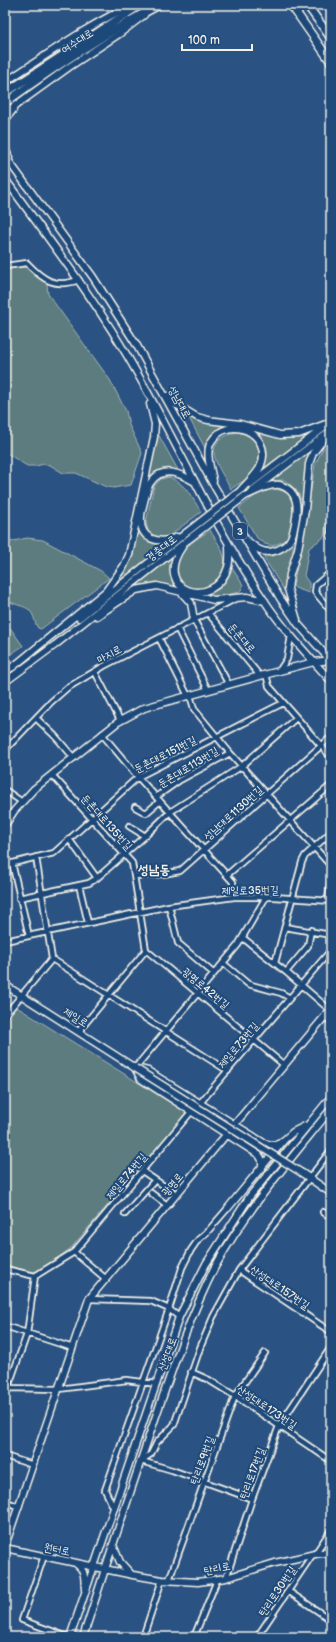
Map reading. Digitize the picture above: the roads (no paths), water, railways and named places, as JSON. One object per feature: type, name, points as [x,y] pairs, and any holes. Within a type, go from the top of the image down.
[{"type":"highway","name":"여수대로","points":[[5,93],[140,5]]},
{"type":"highway","points":[[292,5],[331,62]]},
{"type":"highway","points":[[307,5],[331,38]]},
{"type":"highway","name":"여수대로","points":[[7,103],[36,80],[126,22],[158,6]]},
{"type":"main road","points":[[5,82],[67,42],[120,11],[134,5]]},
{"type":"main road","points":[[5,113],[20,104],[49,81],[158,6]]},
{"type":"main road","points":[[7,103],[20,104]]},
{"type":"main road","points":[[5,120],[20,104]]},
{"type":"main road","points":[[5,148],[10,163]]},
{"type":"main road","name":"성남대로","points":[[5,156],[93,277],[136,344],[213,484],[280,598],[298,624],[331,660]]},
{"type":"main road","name":"3","points":[[5,179],[79,280],[122,347],[229,544],[265,601],[291,636],[331,681]]},
{"type":"main road","points":[[13,667],[106,591],[124,566],[129,555],[154,437],[155,424],[146,389]]},
{"type":"main road","points":[[163,392],[177,405],[197,417],[240,424],[280,435],[300,434],[331,422]]},
{"type":"main road","name":"경충대로","points":[[5,682],[189,539],[331,422]]},
{"type":"main road","points":[[213,484],[209,449],[211,442],[224,430],[231,427],[243,428],[258,438],[262,446],[263,454],[260,467],[243,493]]},
{"type":"main road","points":[[298,624],[288,589],[290,574],[298,549],[305,510],[310,464],[313,453],[329,433]]},
{"type":"main road","name":"경충대로","points":[[5,672],[94,606],[187,532],[329,433]]},
{"type":"main road","points":[[187,532],[168,541],[160,542],[153,540],[147,536],[143,528],[141,518],[148,488],[151,481],[158,476],[166,473],[181,474],[196,483]]},
{"type":"main road","points":[[243,493],[271,485],[280,486],[292,494],[296,500],[298,509],[291,538],[282,548],[276,551],[260,550],[245,539]]},
{"type":"main road","points":[[189,539],[181,548],[174,563],[175,579],[180,587],[187,591],[196,593],[204,592],[219,584],[228,568],[230,560],[229,544]]},
{"type":"main road","points":[[54,645],[136,590],[157,586],[214,600],[247,596],[265,601]]},
{"type":"main road","points":[[180,591],[191,604],[194,620]]},
{"type":"main road","points":[[5,825],[34,789],[120,720],[144,708],[263,675],[314,662],[331,660]]},
{"type":"main road","name":"제일로","points":[[5,985],[308,1178]]},
{"type":"main road","name":"광명로","points":[[5,1547],[89,1299],[330,1010]]},
{"type":"main road","points":[[135,1068],[148,1070],[235,1123],[264,1143],[272,1146],[279,1144],[293,1132],[307,1126]]},
{"type":"main road","points":[[135,1068],[140,1078],[259,1155],[262,1160],[262,1168]]},
{"type":"main road","name":"산성대로","points":[[69,1637],[95,1566],[179,1317],[206,1264],[250,1196],[331,1097]]},
{"type":"main road","name":"산성대로","points":[[83,1637],[181,1343],[194,1311],[215,1267],[236,1234],[264,1193],[331,1109]]},
{"type":"main road","points":[[228,1208],[284,1140]]},
{"type":"main road","points":[[308,1178],[331,1193]]},
{"type":"main road","points":[[113,1544],[120,1562],[133,1575]]},
{"type":"main road","name":"원터로","points":[[5,1547],[105,1569]]},
{"type":"main road","name":"탄리로","points":[[105,1569],[166,1580],[198,1582],[226,1578],[275,1563],[314,1554],[331,1552]]},
{"type":"main road","points":[[74,1562],[83,1570],[85,1576],[85,1595]]},
{"type":"street","points":[[5,266],[27,263],[49,281],[61,285],[79,280]]},
{"type":"street","points":[[331,528],[331,537]]},
{"type":"street","points":[[331,572],[316,585],[315,592],[331,611]]},
{"type":"street","name":"마지로","points":[[5,750],[67,688],[238,596]]},
{"type":"street","name":"둔촌대로","points":[[208,613],[263,675],[269,686],[331,757]]},
{"type":"street","points":[[194,620],[229,685]]},
{"type":"street","points":[[177,628],[208,690]]},
{"type":"street","points":[[279,671],[287,659],[291,636]]},
{"type":"street","points":[[159,638],[189,696]]},
{"type":"street","points":[[95,672],[120,720]]},
{"type":"street","name":"둔촌대로113번길","points":[[189,696],[194,709],[230,753],[331,866]]},
{"type":"street","name":"둔촌대로151번길","points":[[5,865],[54,853],[138,777],[284,703]]},
{"type":"street","points":[[36,718],[55,736],[74,758]]},
{"type":"street","points":[[19,898],[89,883],[97,878],[170,812],[242,766],[296,718]]},
{"type":"street","points":[[102,734],[138,777],[233,882],[234,897]]},
{"type":"street","name":"성남대로1130번길","points":[[135,876],[180,871],[320,745],[331,737]]},
{"type":"street","name":"둔촌대로113번길","points":[[156,797],[180,780],[230,753]]},
{"type":"street","name":"둔촌대로135번길","points":[[52,775],[132,863],[140,912]]},
{"type":"street","points":[[227,875],[331,785]]},
{"type":"street","points":[[5,790],[22,802]]},
{"type":"street","points":[[135,807],[146,813],[160,801]]},
{"type":"street","points":[[129,826],[145,836]]},
{"type":"street","points":[[275,963],[302,862],[305,856],[331,832]]},
{"type":"street","points":[[69,839],[97,878]]},
{"type":"street","points":[[5,1015],[52,959],[36,858]]},
{"type":"street","points":[[12,863],[29,936]]},
{"type":"street","points":[[330,901],[331,872]]},
{"type":"street","points":[[79,885],[88,923]]},
{"type":"street","name":"제일로35번길","points":[[5,941],[169,906],[234,897],[266,897],[330,901]]},
{"type":"street","points":[[135,1068],[165,1030],[198,993],[243,938],[266,897]]},
{"type":"street","points":[[169,906],[178,943],[213,973]]},
{"type":"street","points":[[79,1031],[146,950],[140,912]]},
{"type":"street","points":[[285,927],[311,930],[331,935]]},
{"type":"street","points":[[286,972],[308,946],[311,930]]},
{"type":"street","points":[[243,938],[286,972],[330,1010]]},
{"type":"street","name":"광명로42번길","points":[[146,950],[284,1065]]},
{"type":"street","name":"제일로73번길","points":[[200,1103],[331,950]]},
{"type":"street","points":[[52,959],[228,1071]]},
{"type":"street","points":[[223,963],[248,984],[281,993],[290,998]]},
{"type":"street","points":[[325,1017],[331,1022]]},
{"type":"street","name":"제일로74번길","points":[[35,1276],[74,1252],[191,1112]]},
{"type":"street","points":[[141,1461],[151,1454],[157,1442],[174,1424],[191,1372],[213,1317],[238,1270],[331,1150]]},
{"type":"street","points":[[142,1171],[176,1194]]},
{"type":"street","points":[[125,1214],[155,1180]]},
{"type":"street","points":[[151,1193],[167,1205]]},
{"type":"street","points":[[114,1508],[105,1490],[116,1463],[142,1382],[182,1268],[198,1240],[228,1208]]},
{"type":"street","points":[[323,1212],[331,1218]]},
{"type":"street","points":[[74,1252],[106,1279]]},
{"type":"street","points":[[5,1269],[35,1276],[27,1334],[6,1388],[5,1396]]},
{"type":"street","name":"산성대로157번길","points":[[238,1270],[331,1332]]},
{"type":"street","points":[[89,1299],[151,1301],[168,1309],[179,1317]]},
{"type":"street","points":[[5,1326],[73,1348]]},
{"type":"street","name":"탄리로17번길","points":[[226,1578],[252,1499],[279,1426],[331,1347]]},
{"type":"street","name":"탄리로9번길","points":[[143,1637],[236,1396],[265,1353]]},
{"type":"street","name":"산성대로173번길","points":[[191,1372],[209,1380],[236,1396],[331,1461]]},
{"type":"street","name":"산성대로","points":[[59,1389],[127,1380],[157,1384]]},
{"type":"street","points":[[6,1388],[59,1389]]},
{"type":"street","points":[[5,1456],[33,1465]]},
{"type":"street","points":[[141,1461],[252,1499]]},
{"type":"street","points":[[5,1501],[19,1507]]},
{"type":"street","name":"탄리로30번길","points":[[257,1637],[331,1530]]},
{"type":"street","points":[[44,1556],[22,1620],[69,1637]]},
{"type":"street","points":[[194,1637],[217,1580]]},
{"type":"street","points":[[288,1591],[331,1620]]},
{"type":"district","name":"성남동","points":[[154,869]]}]
